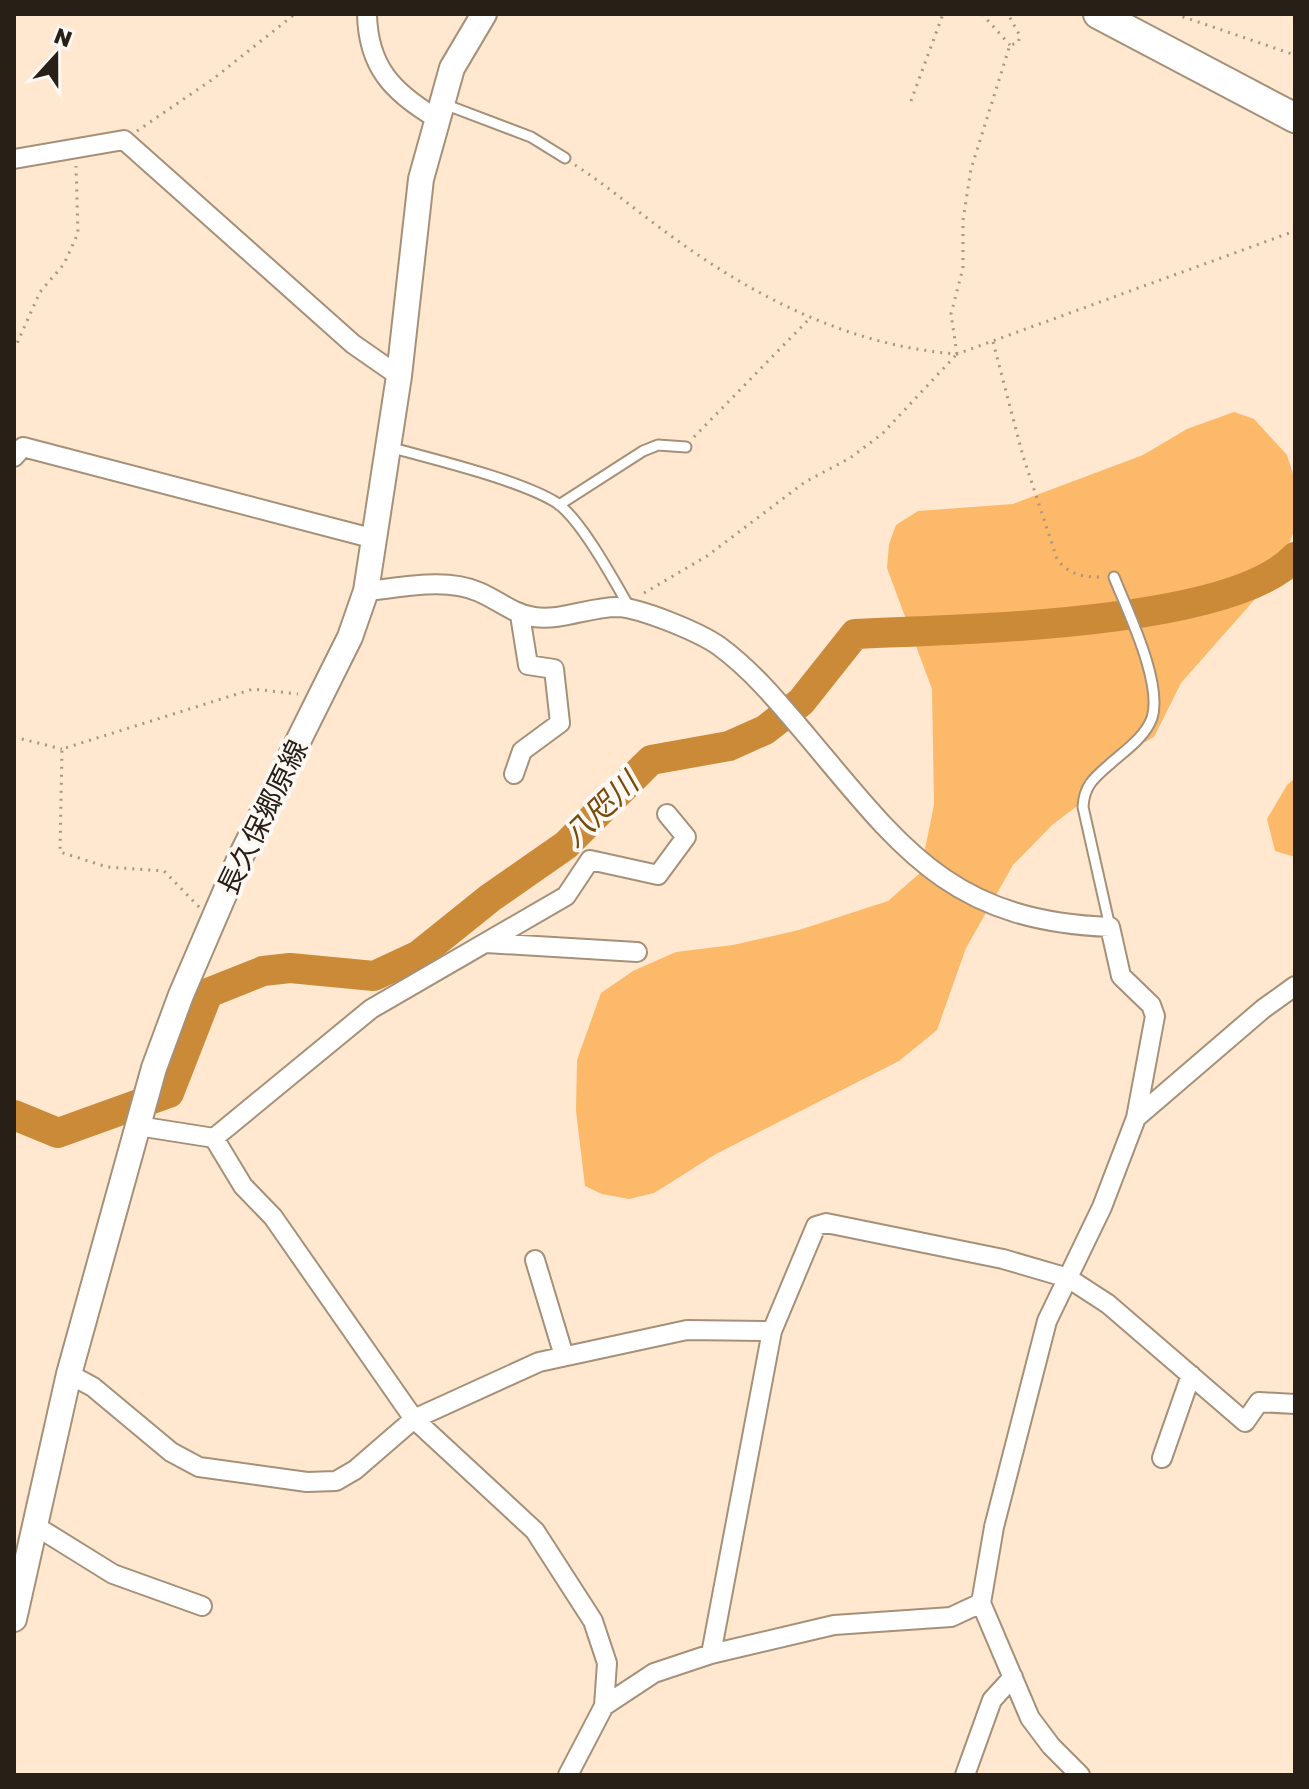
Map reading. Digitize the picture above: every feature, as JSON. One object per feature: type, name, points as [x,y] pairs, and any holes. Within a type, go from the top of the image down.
[{"type":"main road","name":"長久保郷原線","points":[[14,1619],[69,1374],[154,1068],[213,921],[350,637],[366,591],[399,376],[421,179],[452,68],[484,14]]},
{"type":"main road","points":[[1098,14],[1295,118]]},
{"type":"street","points":[[367,14],[372,55],[390,84],[438,110]]},
{"type":"street","points":[[14,159],[124,140],[353,344],[399,376]]},
{"type":"street","points":[[14,457],[23,447],[375,539]]},
{"type":"street","points":[[366,591],[445,584],[477,591],[520,615],[538,618],[619,607],[662,620],[718,646],[781,702],[887,832],[939,878],[966,895],[1006,912],[1045,922],[1110,927],[1121,976],[1151,1005],[1155,1016],[1136,1118],[1102,1207],[1047,1321],[994,1527],[981,1603],[1030,1718],[1051,1746],[1080,1775]]},
{"type":"street","points":[[514,774],[522,751],[560,723],[554,669],[528,665],[520,615]]},
{"type":"street","points":[[138,1126],[214,1138],[371,1009],[566,896],[590,860],[658,875],[686,837],[667,814]]},
{"type":"street","points":[[486,943],[637,952]]},
{"type":"street","points":[[1136,1118],[1263,1009],[1295,986]]},
{"type":"street","points":[[214,1138],[243,1186],[273,1217],[414,1419],[515,1511],[551,1552],[593,1621],[607,1663],[604,1706],[568,1775]]},
{"type":"street","points":[[711,1654],[772,1331],[801,1254],[816,1226],[826,1223],[1003,1259],[1068,1278],[1108,1304],[1245,1422],[1259,1402],[1295,1404]]},
{"type":"street","points":[[535,1260],[564,1356]]},
{"type":"street","points":[[69,1374],[93,1387],[171,1452],[199,1467],[307,1482],[336,1481],[355,1470],[414,1419],[539,1362],[687,1330],[772,1331]]},
{"type":"street","points":[[1162,1458],[1191,1375]]},
{"type":"street","points":[[34,1525],[113,1574],[202,1606]]},
{"type":"street","points":[[604,1706],[654,1673],[711,1654],[834,1625],[951,1617],[981,1603]]},
{"type":"street","points":[[965,1775],[992,1700],[1013,1677]]},
{"type":"lane","points":[[438,110],[531,137],[565,158]]},
{"type":"lane","points":[[559,505],[643,451],[658,445],[686,447]]},
{"type":"lane","points":[[389,447],[491,477],[559,505],[600,556],[627,603]]},
{"type":"lane","points":[[1110,927],[1083,807],[1084,793],[1090,781],[1138,740],[1152,716],[1148,661],[1114,577]]},
{"type":"path","points":[[124,140],[213,79],[295,14]]},
{"type":"path","points":[[911,101],[943,14]]},
{"type":"path","points":[[982,14],[1010,45]]},
{"type":"path","points":[[1008,14],[1020,36],[1018,43],[1010,45]]},
{"type":"path","points":[[1175,14],[1295,55]]},
{"type":"path","points":[[957,354],[951,314],[963,268],[963,220],[971,169],[1010,45]]},
{"type":"path","points":[[14,350],[40,292],[64,264],[78,233],[76,146]]},
{"type":"path","points":[[565,158],[609,187],[664,231],[767,298],[848,332],[914,351],[957,354],[1295,231]]},
{"type":"path","points":[[686,447],[727,400],[785,348],[811,317]]},
{"type":"path","points":[[993,342],[1023,456],[1057,559],[1063,568],[1077,575],[1114,577]]},
{"type":"path","points":[[627,603],[707,556],[805,482],[850,458],[892,424],[957,354]]},
{"type":"path","points":[[14,737],[62,749],[253,689],[321,697]]},
{"type":"path","points":[[62,749],[60,852],[107,867],[164,871],[213,921]]},
{"type":"shaded area","points":[[1234,412],[1254,419],[1287,455],[1295,480],[1294,531],[1277,574],[1181,683],[1154,737],[1121,755],[1085,800],[1052,825],[1013,865],[966,948],[937,1030],[899,1061],[716,1154],[654,1193],[629,1199],[602,1194],[585,1186],[576,1111],[577,1060],[601,993],[633,971],[676,952],[733,945],[799,930],[888,901],[920,873],[934,805],[932,689],[887,568],[889,544],[896,525],[918,511],[1013,504],[1143,455],[1187,429]]},
{"type":"shaded area","points":[[1295,778],[1295,857],[1275,851],[1267,819],[1287,785]]},
{"type":"waterway","name":"八咫川","points":[[14,1115],[58,1133],[169,1093],[208,993],[263,971],[290,968],[374,976],[419,955],[490,898],[566,845],[651,760],[729,746],[765,730],[801,702],[855,634],[1020,626],[1153,611],[1212,598],[1261,580],[1295,557]]}]
